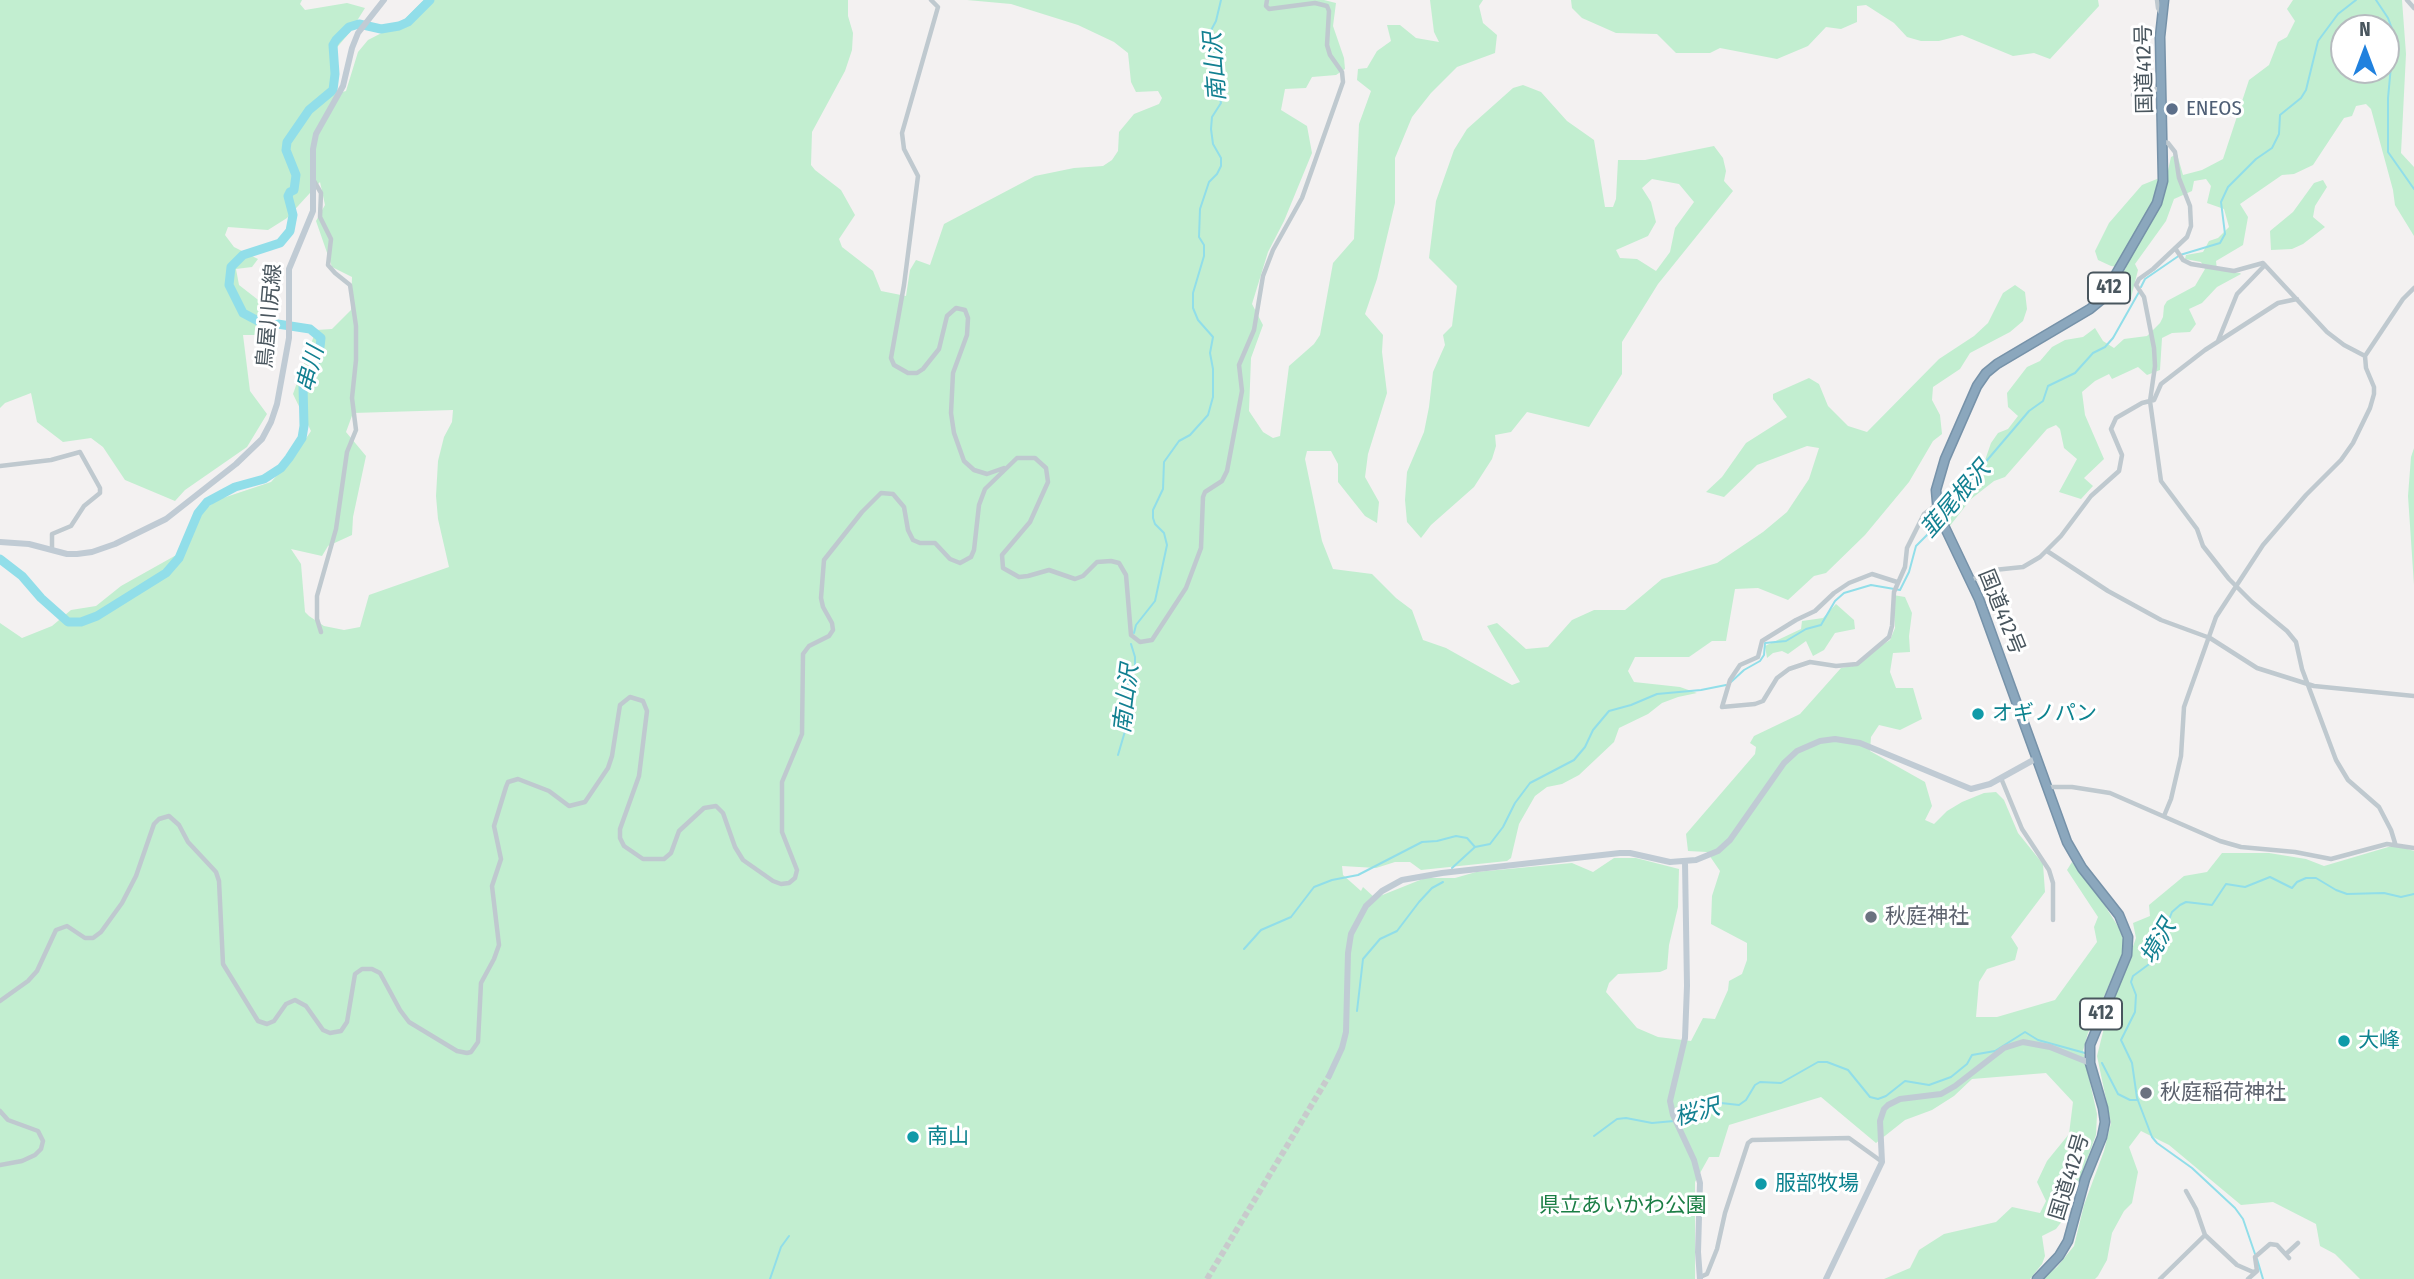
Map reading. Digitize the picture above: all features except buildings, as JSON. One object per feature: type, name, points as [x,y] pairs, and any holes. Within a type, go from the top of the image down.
[{"type":"highway","name":"国道412号","points":[[2037,1279],[2059,1256],[2068,1241],[2085,1180],[2102,1137],[2105,1122],[2090,1063],[2090,1045],[2127,955],[2128,937],[2119,915],[2074,855],[1971,580],[1937,509],[1936,490],[1945,459],[1977,386],[1986,373],[2101,300],[2157,203],[2163,181],[2164,0]]},
{"type":"street","name":"鳥屋川尻線","points":[[0,542],[29,544],[67,554],[92,552],[156,524],[251,452],[262,439],[277,404],[289,329],[289,269],[313,211],[313,149],[316,134],[343,86],[358,33],[384,0]]},
{"type":"street","points":[[931,0],[938,7],[902,133],[904,149],[918,176],[904,285],[891,358],[897,368],[908,373],[917,373],[939,349],[947,316],[956,309],[965,310],[968,318],[967,335],[953,373],[951,413],[954,433],[964,461],[979,473],[987,474],[1008,466]]},
{"type":"street","points":[[0,1001],[37,971],[51,938],[62,926],[72,928],[85,938],[93,938],[101,932],[122,903],[143,857],[154,824],[159,819],[169,817],[179,825],[188,842],[216,872],[219,881],[223,964],[258,1021],[267,1024],[274,1021],[286,1004],[295,1000],[306,1006],[323,1030],[338,1032],[347,1021],[355,974],[362,969],[372,969],[380,974],[409,1022],[457,1051],[467,1054],[478,1042],[481,983],[499,945],[492,886],[500,859],[494,830],[508,782],[518,779],[549,791],[569,806],[585,802],[611,762],[620,705],[630,697],[643,701],[647,711],[639,775],[620,829],[624,846],[643,859],[664,859],[671,853],[679,831],[704,808],[716,806],[723,813],[735,848],[743,860],[773,881],[789,883],[795,878],[797,870],[782,832],[782,782],[802,734],[803,654],[809,646],[829,636],[832,630],[832,622],[821,598],[822,572],[827,554],[875,496],[886,492],[893,494],[904,507],[908,530],[913,540],[935,543],[953,561],[964,562],[971,557],[974,550],[983,492],[1017,458],[1035,458],[1046,468],[1048,482],[1030,522],[1002,555],[1003,568],[1019,577],[1049,570],[1075,579],[1083,576],[1097,562],[1119,563],[1126,575],[1131,635],[1137,641],[1145,642],[1155,637],[1186,588],[1203,541],[1203,497],[1225,476],[1242,391],[1238,365],[1254,330],[1264,276],[1273,250],[1302,198],[1343,82],[1342,72],[1330,55],[1327,45],[1327,6],[1315,3],[1269,9],[1266,6],[1268,0]]},
{"type":"street","points":[[2157,0],[2162,14]]},
{"type":"street","points":[[2407,0],[2414,8]]},
{"type":"street","points":[[2133,95],[2162,88]]},
{"type":"street","points":[[2164,142],[2175,152],[2179,178],[2190,209],[2190,230],[2176,250],[2139,279],[2137,287],[2142,294],[2154,348],[2155,366],[2150,401],[2162,485],[2197,529],[2203,546],[2236,586],[2292,637],[2299,648],[2302,669],[2336,760],[2348,780],[2379,807],[2395,844]]},
{"type":"street","points":[[313,181],[321,193],[320,217],[331,239],[328,265],[350,285],[356,326],[352,398],[356,430],[347,452],[336,529],[317,596],[317,619],[321,632]]},
{"type":"street","points":[[2176,250],[2181,258],[2191,264],[2234,271],[2257,264],[2266,265],[2337,340],[2365,356]]},
{"type":"street","points":[[2218,342],[2237,294],[2266,265]]},
{"type":"street","points":[[2164,816],[2172,799],[2181,756],[2184,707],[2219,611],[2263,545],[2340,460],[2358,436],[2374,394],[2365,356],[2414,288]]},
{"type":"street","points":[[1971,580],[1994,570],[2023,567],[2047,551],[2091,496],[2119,471],[2122,455],[2111,429],[2116,418],[2142,403],[2154,400],[2158,389],[2166,380],[2218,342],[2278,303],[2297,299]]},
{"type":"street","points":[[0,467],[51,460],[80,452],[100,488],[100,493],[84,506],[71,526],[52,534],[52,550]]},
{"type":"street","points":[[1897,582],[1872,574],[1849,583],[1815,611],[1762,641],[1758,657],[1740,665],[1730,680],[1723,707],[1763,701],[1777,678],[1789,669],[1810,663],[1836,666],[1857,664],[1889,637],[1894,592],[1905,567],[1907,548],[1924,514],[1937,509]]},
{"type":"street","points":[[2047,551],[2108,592],[2161,620],[2210,638],[2257,668],[2309,684],[2414,696]]},
{"type":"street","points":[[1329,1076],[1342,1048],[1347,1025],[1348,953],[1351,934],[1367,906],[1392,885],[1428,874],[1620,853],[1685,862],[1704,858],[1725,845],[1735,834],[1784,762],[1797,751],[1820,741],[1835,739],[1860,743],[1970,789],[1984,786],[2037,758]]},
{"type":"street","points":[[2001,778],[2022,829],[2049,870],[2053,883],[2053,920]]},
{"type":"street","points":[[2048,787],[2104,791],[2230,845],[2295,852],[2328,859],[2345,857],[2380,845],[2395,844],[2414,848]]},
{"type":"street","points":[[1685,862],[1686,1012],[1682,1055],[1670,1093],[1673,1115],[1694,1160],[1700,1183],[1700,1278]]},
{"type":"street","points":[[1826,1279],[1882,1161],[1880,1121],[1888,1105],[1900,1099],[1932,1096],[1949,1090],[2004,1048],[2016,1043],[2031,1042],[2090,1063]]},
{"type":"street","points":[[0,1111],[8,1120],[38,1131],[43,1141],[41,1149],[35,1155],[0,1166]]},
{"type":"street","points":[[1700,1278],[1707,1273],[1717,1249],[1725,1213],[1747,1147],[1752,1140],[1849,1138],[1882,1161]]},
{"type":"street","points":[[2186,1191],[2205,1235],[2237,1265],[2253,1272],[2258,1271]]},
{"type":"street","points":[[2164,1278],[2205,1235]]},
{"type":"street","points":[[2258,1271],[2257,1255],[2270,1244],[2275,1244],[2288,1256],[2298,1246]]},
{"type":"street","points":[[2248,1279],[2258,1271]]},
{"type":"green space","name":"県立あいかわ公園","points":[[0,0],[302,0],[300,4],[305,10],[347,3],[365,8],[334,51],[332,95],[346,91],[358,52],[368,40],[401,23],[424,0],[848,0],[848,16],[853,33],[852,50],[845,71],[812,132],[811,165],[841,190],[855,215],[839,239],[842,247],[873,271],[881,291],[906,296],[910,270],[916,260],[930,265],[944,224],[1035,176],[1074,168],[1103,166],[1112,160],[1118,151],[1119,132],[1134,114],[1159,104],[1162,98],[1158,91],[1136,92],[1131,82],[1128,53],[1114,42],[1078,25],[1011,4],[967,0],[1324,0],[1336,3],[1333,26],[1345,69],[1336,75],[1312,77],[1306,88],[1285,89],[1281,110],[1307,126],[1312,153],[1268,252],[1252,304],[1263,325],[1251,358],[1249,411],[1263,432],[1273,438],[1280,436],[1289,366],[1314,344],[1320,335],[1333,263],[1354,239],[1359,124],[1371,91],[1357,80],[1358,69],[1367,68],[1377,51],[1391,41],[1387,25],[1400,25],[1416,38],[1439,42],[1434,32],[1430,0],[1483,0],[1479,6],[1483,23],[1497,35],[1495,53],[1457,67],[1431,93],[1412,117],[1395,158],[1395,203],[1377,279],[1365,314],[1383,335],[1382,352],[1387,393],[1368,454],[1365,477],[1379,502],[1377,523],[1365,516],[1338,482],[1338,464],[1331,451],[1307,451],[1305,459],[1322,541],[1333,569],[1372,574],[1412,610],[1423,640],[1446,648],[1512,685],[1520,682],[1487,626],[1497,623],[1526,649],[1548,647],[1572,620],[1594,610],[1625,610],[1662,579],[1717,563],[1787,512],[1809,479],[1819,448],[1807,446],[1757,465],[1724,497],[1706,492],[1722,477],[1746,443],[1787,417],[1773,399],[1773,394],[1809,378],[1819,384],[1828,406],[1848,426],[1867,432],[1939,359],[1974,336],[1988,323],[2003,293],[2015,285],[2025,292],[2027,309],[2023,321],[2010,332],[1970,353],[1960,369],[1933,387],[1932,400],[1940,415],[1942,434],[1933,441],[1909,482],[1865,535],[1826,573],[1814,576],[1788,600],[1758,588],[1735,589],[1726,641],[1712,641],[1689,657],[1635,657],[1628,671],[1634,682],[1680,687],[1697,693],[1662,703],[1648,714],[1619,728],[1614,742],[1579,775],[1562,784],[1547,787],[1535,796],[1519,824],[1511,858],[1507,861],[1421,870],[1410,862],[1395,862],[1376,868],[1342,866],[1343,875],[1361,891],[1363,887],[1375,898],[1425,878],[1455,878],[1476,872],[1572,863],[1593,872],[1614,858],[1636,858],[1679,869],[1678,907],[1669,945],[1667,969],[1660,972],[1618,974],[1609,983],[1606,992],[1637,1028],[1658,1037],[1691,1041],[1703,1018],[1715,1019],[1728,990],[1729,981],[1742,974],[1747,960],[1747,943],[1711,924],[1712,896],[1720,871],[1707,852],[1688,851],[1686,834],[1755,754],[1756,747],[1750,743],[1754,736],[1800,714],[1841,668],[1858,665],[1866,655],[1890,640],[1895,628],[1893,595],[1905,597],[1912,613],[1910,652],[1893,653],[1890,672],[1896,688],[1913,688],[1922,719],[1900,730],[1879,725],[1871,737],[1870,751],[1925,782],[1932,806],[1925,820],[1934,824],[1947,811],[1962,802],[1984,793],[1996,792],[2004,800],[2018,833],[2043,864],[2045,892],[2011,937],[2018,948],[2015,960],[1987,969],[1979,982],[1976,1017],[1997,1017],[2055,1000],[2097,942],[2094,927],[2098,917],[2067,870],[2072,862],[2100,898],[2119,928],[2124,942],[2123,953],[2088,1033],[2083,1051],[2097,1114],[2096,1135],[2066,1216],[2056,1229],[2042,1236],[2045,1256],[2030,1279],[1884,1279],[1910,1268],[1919,1250],[1944,1234],[1996,1222],[2012,1207],[2040,1213],[2046,1201],[2037,1182],[2047,1161],[2069,1134],[2073,1102],[2046,1073],[1972,1079],[1954,1096],[1932,1110],[1905,1120],[1876,1143],[1821,1097],[1729,1125],[1719,1157],[1709,1157],[1695,1182],[1695,1279],[0,1279],[0,623],[22,638],[52,626],[71,610],[96,606],[121,586],[187,549],[203,511],[217,500],[271,482],[292,459],[311,431],[293,394],[316,330],[332,329],[351,310],[352,277],[332,267],[316,221],[325,205],[320,182],[287,218],[268,230],[228,227],[225,235],[234,247],[258,259],[252,267],[236,269],[239,285],[275,313],[278,325],[273,335],[243,335],[250,391],[267,414],[247,447],[185,490],[175,501],[125,480],[103,447],[91,438],[63,442],[37,422],[31,393],[5,403],[0,408]],"holes":[[[453,410],[452,422],[444,437],[438,461],[436,496],[438,519],[449,567],[369,595],[360,627],[344,630],[324,626],[309,616],[305,612],[301,564],[291,549],[322,556],[328,546],[352,535],[353,517],[366,456],[346,432],[353,413]]]},
{"type":"green space","points":[[1571,0],[2098,0],[2099,6],[2050,59],[2034,53],[2013,56],[1962,35],[1939,41],[1921,41],[1907,37],[1894,23],[1866,5],[1857,6],[1857,22],[1841,29],[1826,27],[1808,46],[1777,59],[1720,48],[1710,53],[1676,53],[1657,34],[1616,33],[1582,18],[1572,8]]},
{"type":"green space","points":[[2293,0],[2402,0],[2406,54],[2401,153],[2414,167],[2414,236],[2395,205],[2371,109],[2366,104],[2356,106],[2352,116],[2344,118],[2313,165],[2294,174],[2282,175],[2240,204],[2248,217],[2243,245],[2216,261],[2217,270],[2241,274],[2217,287],[2202,303],[2189,309],[2196,324],[2190,332],[2172,333],[2162,338],[2160,370],[2147,375],[2138,367],[2112,379],[2109,374],[2082,392],[2085,415],[2104,459],[2084,478],[2093,486],[2081,499],[2059,492],[2077,459],[2064,448],[2060,429],[2056,425],[2047,429],[2005,477],[1994,481],[1971,499],[1949,527],[1945,513],[1983,466],[1991,443],[1998,433],[2008,429],[2018,416],[2008,407],[2007,393],[2027,367],[2040,361],[2052,347],[2065,340],[2083,337],[2095,328],[2103,341],[2114,348],[2124,339],[2147,336],[2160,323],[2167,301],[2195,286],[2205,269],[2201,262],[2185,259],[2186,255],[2203,252],[2209,241],[2218,238],[2229,227],[2224,209],[2207,203],[2211,186],[2206,179],[2194,181],[2192,191],[2174,199],[2166,221],[2135,264],[2138,270],[2131,298],[2119,297],[2114,286],[2126,268],[2111,266],[2098,260],[2095,251],[2109,223],[2142,185],[2167,175],[2171,157],[2177,154],[2183,175],[2202,170],[2223,159],[2249,80],[2269,65],[2278,42],[2287,37],[2295,21],[2287,9]]},
{"type":"green space","points":[[1523,85],[1541,92],[1567,121],[1594,140],[1605,207],[1613,207],[1616,199],[1618,160],[1645,160],[1714,146],[1723,158],[1726,171],[1724,181],[1733,191],[1658,284],[1622,342],[1622,374],[1589,427],[1527,412],[1511,432],[1495,435],[1496,446],[1492,459],[1474,487],[1431,525],[1421,538],[1407,522],[1407,472],[1424,432],[1433,372],[1445,345],[1443,335],[1452,326],[1457,286],[1429,258],[1436,201],[1454,150],[1467,129],[1513,88]],"holes":[[[1652,179],[1679,184],[1694,202],[1675,228],[1670,252],[1656,271],[1637,259],[1620,258],[1616,250],[1648,236],[1656,222],[1651,202],[1642,188]]]},
{"type":"green space","points":[[2323,180],[2327,187],[2315,206],[2313,217],[2325,227],[2292,249],[2271,250],[2270,231],[2293,212],[2314,183]]},
{"type":"green space","points":[[2414,448],[2414,585],[2408,496]]},
{"type":"green space","points":[[1836,604],[1854,620],[1855,629],[1835,633],[1824,650],[1813,656],[1806,641],[1788,654],[1782,651],[1767,658],[1765,646],[1801,629],[1802,621],[1823,618]]},
{"type":"green space","points":[[2395,845],[2414,851],[2414,1279],[2360,1279],[2335,1254],[2320,1246],[2316,1224],[2273,1202],[2241,1205],[2169,1145],[2141,1131],[2129,1147],[2138,1172],[2132,1203],[2124,1211],[2112,1233],[2107,1260],[2098,1276],[2095,1279],[2042,1279],[2057,1267],[2074,1246],[2084,1205],[2104,1151],[2111,1123],[2097,1056],[2104,1028],[2136,938],[2133,923],[2150,916],[2149,905],[2184,876],[2207,872],[2222,853],[2269,853],[2306,859],[2324,866]]},
{"type":"waterway","name":"串川","points":[[0,559],[22,576],[41,598],[68,622],[81,622],[97,616],[166,573],[179,558],[198,513],[207,502],[235,487],[264,479],[281,468],[289,458],[302,438],[303,385],[319,356],[321,338],[310,329],[258,321],[243,313],[229,285],[231,267],[243,255],[280,243],[290,231],[293,215],[288,196],[294,190],[296,175],[286,150],[287,142],[309,110],[333,90],[333,45],[336,40],[349,27],[359,24],[381,29],[399,26],[408,22],[430,0]]},
{"type":"waterway","name":"南山沢","points":[[1134,633],[1136,625],[1155,601],[1167,545],[1164,533],[1153,518],[1153,510],[1163,489],[1164,462],[1179,441],[1190,435],[1208,415],[1213,397],[1210,353],[1213,337],[1198,320],[1193,308],[1193,293],[1204,256],[1204,245],[1199,237],[1200,209],[1209,182],[1221,166],[1211,129],[1212,117],[1221,103],[1215,80],[1220,54],[1217,43],[1209,34],[1216,21],[1221,0]]},
{"type":"waterway","name":"韮尾根沢","points":[[2141,287],[2145,279],[2180,255],[2220,243],[2225,234],[2221,202],[2228,187],[2256,159],[2272,148],[2279,134],[2280,115],[2301,98],[2306,90],[2318,41],[2338,14],[2356,0]]},
{"type":"waterway","points":[[2376,0],[2388,18],[2394,34],[2388,98],[2388,152],[2414,189]]},
{"type":"waterway","name":"韮尾根沢","points":[[1944,518],[1983,465],[2029,411],[2043,401],[2048,386],[2075,373],[2093,353],[2105,347],[2113,338],[2139,292]]},
{"type":"waterway","name":"韮尾根沢","points":[[1731,682],[1760,661],[1764,655],[1765,643],[1786,641],[1806,629],[1821,625],[1835,601],[1844,593],[1871,585],[1900,590],[1909,572],[1916,546],[1940,522]]},
{"type":"waterway","name":"南山沢","points":[[1118,755],[1128,721],[1127,686],[1135,668],[1131,644]]},
{"type":"waterway","name":"韮尾根沢","points":[[1452,868],[1475,847],[1490,844],[1530,783],[1574,760],[1609,711],[1657,694],[1726,685]]},
{"type":"waterway","points":[[1244,949],[1261,930],[1291,917],[1314,887],[1358,875],[1422,842],[1456,836],[1467,838],[1475,847]]},
{"type":"waterway","name":"境沢","points":[[2255,1254],[2243,1219],[2235,1208],[2192,1168],[2152,1137],[2137,1098],[2132,1063],[2121,1040],[2135,1012],[2136,995],[2131,982],[2133,976],[2152,962],[2172,912],[2186,902],[2212,905],[2226,884],[2245,887],[2270,877],[2292,888],[2306,878],[2316,878],[2347,894],[2384,893],[2401,897],[2414,894]]},
{"type":"waterway","name":"韮尾根沢","points":[[1357,1011],[1363,959],[1380,939],[1397,931],[1432,888],[1443,882]]},
{"type":"waterway","name":"桜沢","points":[[1679,1120],[1697,1111],[1711,1110],[1721,1103],[1739,1105],[1760,1082],[1781,1083],[1818,1062],[1827,1062],[1848,1070],[1870,1097],[1878,1099],[1905,1081],[1929,1085],[1951,1077],[1967,1064],[1972,1055],[1995,1051],[2025,1032],[2038,1040],[2085,1053]]},
{"type":"waterway","name":"桜沢","points":[[2102,1063],[2118,1094],[2130,1100],[2138,1100]]},
{"type":"waterway","name":"桜沢","points":[[1594,1136],[1617,1119],[1652,1123],[1674,1121]]},
{"type":"waterway","points":[[770,1279],[781,1247],[789,1236]]},
{"type":"waterway","points":[[2257,1259],[2263,1279]]},
{"type":"tunnel","points":[[1207,1279],[1329,1076]]},
{"type":"place","name":"ENEOS","points":[[2172,109]]},
{"type":"place","name":"オギノパン","points":[[1978,714]]},
{"type":"place","name":"秋庭神社","points":[[1871,917]]},
{"type":"place","name":"大峰","points":[[2344,1041]]},
{"type":"place","name":"秋庭稲荷神社","points":[[2146,1093]]},
{"type":"place","name":"南山","points":[[913,1137]]},
{"type":"place","name":"服部牧場","points":[[1761,1184]]}]
